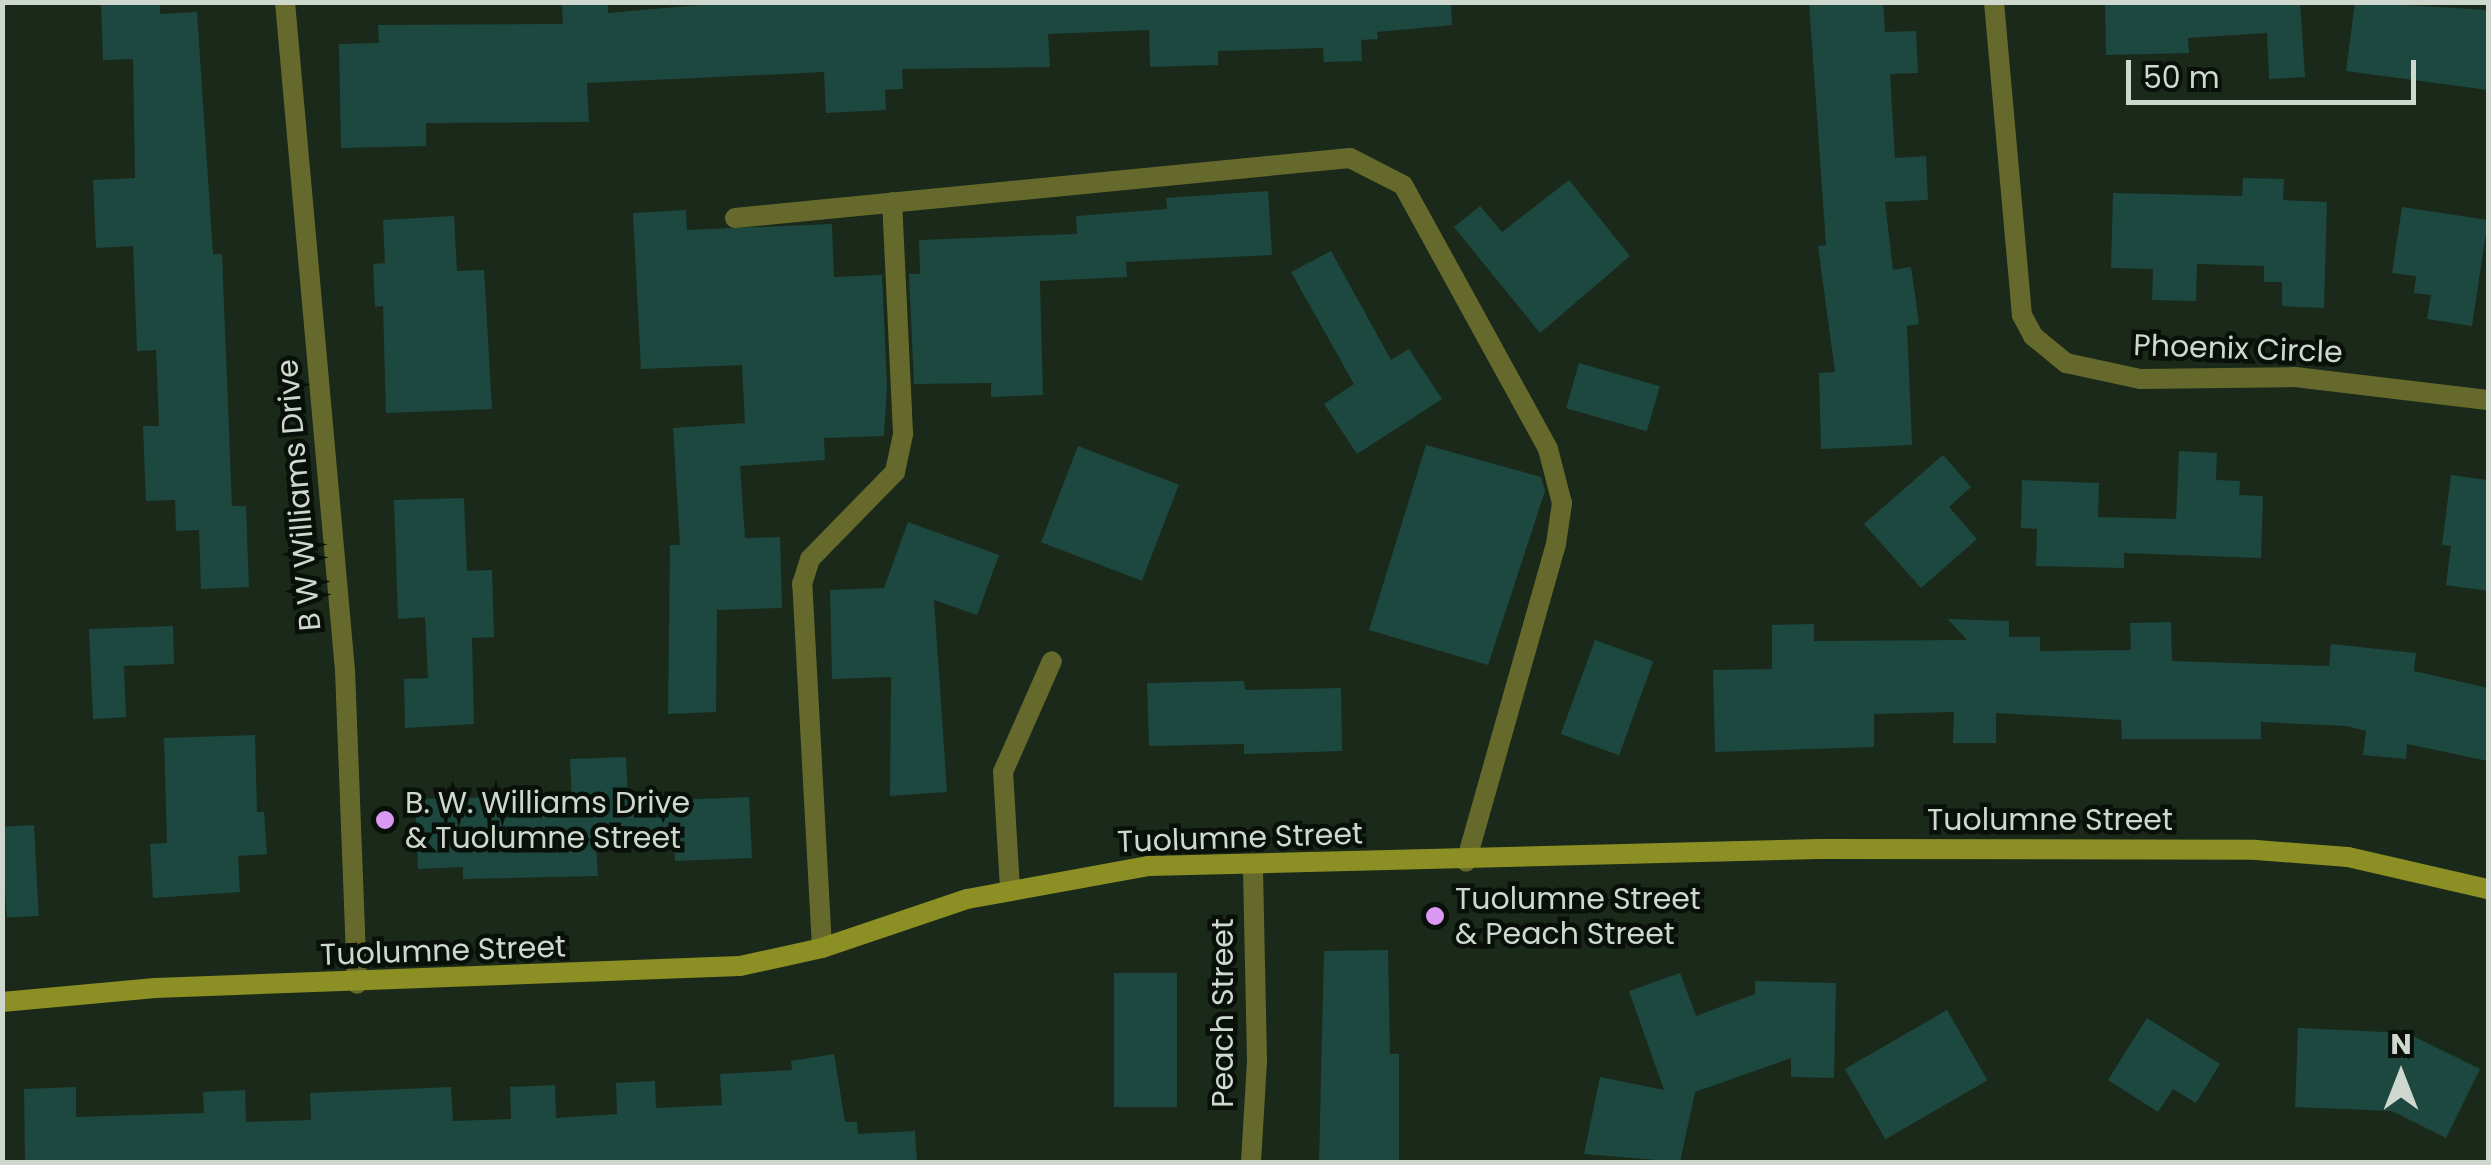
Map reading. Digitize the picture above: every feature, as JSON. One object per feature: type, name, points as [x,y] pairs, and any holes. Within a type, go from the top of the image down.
[{"type":"main road","name":"Tuolumne Street","points":[[2,1002],[155,988],[651,974],[740,966],[822,948],[1010,889],[1149,866],[1466,861],[1820,849],[2256,850],[2348,857],[2488,889]]},
{"type":"street","name":"B W Williams Drive","points":[[285,2],[345,670],[358,984]]},
{"type":"street","name":"Phoenix Circle","points":[[1994,2],[2022,314],[2033,336],[2066,363],[2140,379],[2295,377],[2488,400]]},
{"type":"street","points":[[735,218],[1350,158],[1403,186],[1548,449],[1562,503],[1466,861]]},
{"type":"street","points":[[822,948],[802,584],[810,558],[895,472],[904,433],[892,202]]},
{"type":"street","points":[[1010,889],[1004,772],[1052,661]]},
{"type":"street","name":"Peach Street","points":[[1251,1162],[1257,1060],[1253,864]]},
{"type":"building","points":[[101,2],[160,2],[160,14],[197,12],[213,254],[222,254],[232,506],[246,506],[249,587],[201,589],[199,530],[176,531],[175,500],[146,501],[143,426],[159,426],[156,350],[137,351],[133,246],[96,248],[93,180],[135,178],[133,59],[103,60]]},
{"type":"building","points":[[734,2],[1451,2],[1452,25],[1377,32],[1378,39],[1361,40],[1362,61],[1324,62],[1323,48],[1218,51],[1218,65],[1150,67],[1149,30],[1048,34],[1050,67],[902,69],[903,89],[885,90],[886,110],[826,113],[824,72],[587,83],[589,122],[426,123],[426,146],[341,148],[339,44],[379,43],[378,25],[563,24],[562,5],[608,3],[608,13]]},
{"type":"building","points":[[1809,2],[1883,2],[1885,32],[1916,31],[1918,73],[1890,74],[1895,158],[1926,156],[1928,200],[1885,202],[1893,270],[1911,267],[1919,324],[1907,326],[1912,445],[1821,449],[1819,373],[1835,372],[1818,246],[1826,245]]},
{"type":"building","points":[[2105,2],[2300,2],[2305,77],[2269,79],[2267,33],[2188,38],[2189,53],[2106,55]]},
{"type":"building","points":[[2355,2],[2488,10],[2488,90],[2346,71]]},
{"type":"building","points":[[2243,178],[2284,179],[2283,200],[2327,202],[2324,308],[2282,306],[2282,282],[2264,282],[2264,266],[2197,264],[2196,301],[2152,300],[2153,269],[2111,268],[2113,193],[2242,196]]},
{"type":"building","points":[[1569,180],[1630,256],[1540,333],[1454,227],[1480,206],[1502,232]]},
{"type":"building","points":[[1268,191],[1272,255],[1126,262],[1127,277],[1040,281],[1043,395],[991,397],[991,383],[914,384],[909,274],[920,274],[919,240],[1077,234],[1076,216],[1167,209],[1166,198]]},
{"type":"building","points":[[2402,207],[2488,220],[2472,326],[2427,319],[2431,295],[2414,293],[2416,276],[2392,273]]},
{"type":"building","points":[[686,210],[687,230],[832,224],[834,277],[882,275],[887,385],[884,436],[824,438],[825,460],[740,466],[745,538],[780,537],[782,608],[717,610],[716,712],[668,714],[670,545],[680,545],[673,428],[745,423],[742,365],[641,369],[633,213]]},
{"type":"building","points":[[454,216],[457,271],[484,270],[492,409],[386,413],[383,306],[375,307],[373,264],[385,263],[383,220]]},
{"type":"building","points":[[1331,251],[1391,360],[1409,349],[1442,399],[1357,454],[1324,404],[1354,384],[1291,272]]},
{"type":"building","points":[[1579,363],[1660,386],[1647,431],[1566,408]]},
{"type":"building","points":[[1426,445],[1541,477],[1545,491],[1488,665],[1369,630]]},
{"type":"building","points":[[1078,446],[1179,485],[1142,581],[1041,542]]},
{"type":"building","points":[[2179,451],[2217,453],[2216,480],[2240,481],[2239,495],[2263,496],[2261,558],[2124,553],[2124,568],[2036,566],[2037,529],[2021,528],[2022,480],[2099,483],[2098,517],[2176,519]]},
{"type":"building","points":[[1943,455],[1971,487],[1949,507],[1977,539],[1921,588],[1864,524]]},
{"type":"building","points":[[2451,475],[2488,480],[2488,591],[2446,585],[2451,546],[2442,545]]},
{"type":"building","points":[[464,498],[467,571],[492,570],[494,637],[472,638],[474,724],[405,728],[404,679],[428,678],[425,617],[398,619],[394,500]]},
{"type":"building","points":[[908,522],[999,555],[977,615],[934,600],[947,792],[890,796],[891,677],[832,679],[830,590],[884,588]]},
{"type":"building","points":[[1948,619],[2009,621],[2009,637],[2040,637],[2040,651],[2131,650],[2130,623],[2171,622],[2172,661],[2329,666],[2331,644],[2416,653],[2414,671],[2488,688],[2488,761],[2407,744],[2406,759],[2363,755],[2366,731],[2347,726],[2261,722],[2261,739],[2122,739],[2121,720],[1996,713],[1996,743],[1953,743],[1954,712],[1874,714],[1874,747],[1715,752],[1713,670],[1772,669],[1772,625],[1814,624],[1814,641],[1967,640]]},
{"type":"building","points":[[173,626],[174,664],[124,666],[126,717],[93,719],[89,629]]},
{"type":"building","points":[[1595,640],[1653,661],[1619,755],[1561,734]]},
{"type":"building","points":[[1244,681],[1245,690],[1341,688],[1342,751],[1244,754],[1244,744],[1149,746],[1147,683]]},
{"type":"building","points":[[255,735],[257,812],[264,812],[267,854],[238,856],[240,892],[153,898],[150,844],[167,843],[164,738]]},
{"type":"building","points":[[626,757],[628,802],[749,797],[752,858],[675,861],[674,842],[596,845],[598,876],[463,879],[463,867],[418,869],[415,799],[500,797],[501,806],[572,804],[570,759]]},
{"type":"building","points":[[34,825],[39,916],[7,918],[2,827]]},
{"type":"building","points":[[1388,950],[1390,1054],[1399,1054],[1399,1162],[1319,1162],[1324,951]]},
{"type":"building","points":[[1114,973],[1177,973],[1177,1107],[1114,1107]]},
{"type":"building","points":[[1680,973],[1696,1016],[1755,994],[1755,981],[1836,983],[1834,1078],[1791,1077],[1791,1058],[1695,1092],[1680,1162],[1584,1154],[1600,1077],[1664,1090],[1629,991]]},
{"type":"building","points":[[1947,1010],[1988,1080],[1885,1139],[1845,1069]]},
{"type":"building","points":[[2147,1018],[2220,1064],[2196,1103],[2173,1089],[2158,1112],[2108,1080]]},
{"type":"building","points":[[2298,1028],[2407,1033],[2480,1069],[2446,1138],[2392,1111],[2295,1107]]},
{"type":"building","points":[[834,1054],[845,1122],[857,1122],[858,1134],[915,1131],[917,1162],[25,1162],[24,1089],[76,1087],[76,1117],[204,1113],[203,1092],[245,1090],[246,1122],[311,1120],[310,1093],[451,1087],[453,1121],[511,1119],[510,1087],[555,1085],[556,1118],[617,1114],[616,1083],[655,1081],[656,1108],[722,1105],[720,1074],[792,1070],[791,1061]]},
{"type":"place","name":"B. W. Williams Drive & Tuolumne Street","points":[[385,820]]},
{"type":"place","name":"Tuolumne Street & Peach Street","points":[[1435,916]]}]
